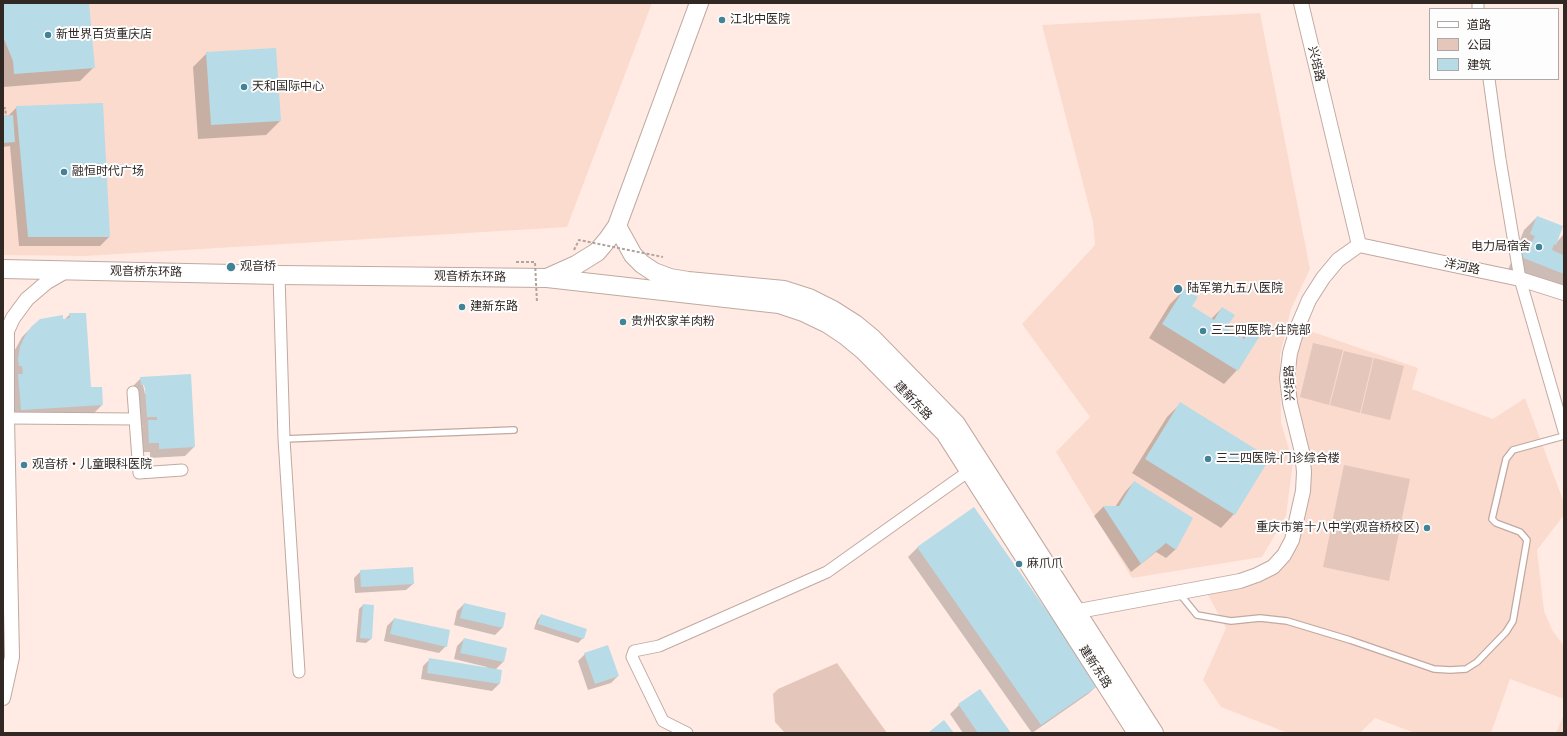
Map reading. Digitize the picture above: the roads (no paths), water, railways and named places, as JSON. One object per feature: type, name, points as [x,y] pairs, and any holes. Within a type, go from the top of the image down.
[{"type":"main road","name":"观音桥东环路","points":[[3,269],[279,275],[547,278],[576,265],[597,252],[617,226],[699,3]]},
{"type":"main road","name":"建新东路","points":[[617,226],[633,255],[642,264],[654,272],[670,278],[688,281],[784,290],[809,298],[833,310],[855,324],[872,338],[956,424],[1069,612],[1137,733]]},
{"type":"main road","name":"建新东路","points":[[547,278],[779,304],[803,312],[828,324],[863,350],[944,433],[969,471],[1154,733]]},
{"type":"street","name":"兴培路","points":[[1069,612],[1240,581],[1273,567],[1284,555],[1292,540],[1303,491],[1304,472],[1302,452],[1290,404],[1287,378],[1290,353],[1298,326],[1309,300],[1323,278],[1338,260],[1359,245],[1302,4]]},
{"type":"street","points":[[1489,80],[1500,159],[1520,279],[1564,431]]},
{"type":"street","name":"洋河路","points":[[1359,245],[1520,279],[1564,293]]},
{"type":"street","points":[[3,698],[12,657],[5,326],[27,299],[47,282],[66,271]]},
{"type":"street","points":[[279,275],[284,439],[299,672]]},
{"type":"street","points":[[133,392],[139,473],[182,470]]},
{"type":"street","points":[[7,418],[135,419]]},
{"type":"street","points":[[687,733],[663,721],[632,657],[634,651],[659,646],[827,572],[969,471]]},
{"type":"lane","points":[[284,439],[514,430]]},
{"type":"lane","points":[[1179,593],[1197,615],[1231,621],[1260,618],[1287,621],[1350,640],[1434,669],[1450,670],[1466,668],[1477,662],[1506,632],[1513,621],[1527,540],[1520,532],[1496,523],[1492,519],[1506,459],[1513,450],[1564,436]]},
{"type":"place","name":"江北中医院","points":[[722,20]]},
{"type":"place","name":"新世界百货重庆店","points":[[48,35]]},
{"type":"place","name":"天和国际中心","points":[[244,87]]},
{"type":"place","name":"融恒时代广场","points":[[64,172]]},
{"type":"place","name":"电力局宿舍","points":[[1539,247]]},
{"type":"place","name":"观音桥","points":[[231,267]]},
{"type":"place","name":"陆军第九五八医院","points":[[1178,289]]},
{"type":"place","name":"建新东路","points":[[462,307]]},
{"type":"place","name":"贵州农家羊肉粉","points":[[623,322]]},
{"type":"place","name":"三二四医院-住院部","points":[[1203,331]]},
{"type":"place","name":"三二四医院-门诊综合楼","points":[[1208,459]]},
{"type":"place","name":"观音桥‧儿童眼科医院","points":[[24,465]]},
{"type":"place","name":"重庆市第十八中学(观音桥校区)","points":[[1427,528]]},
{"type":"place","name":"麻爪爪","points":[[1019,564]]}]
